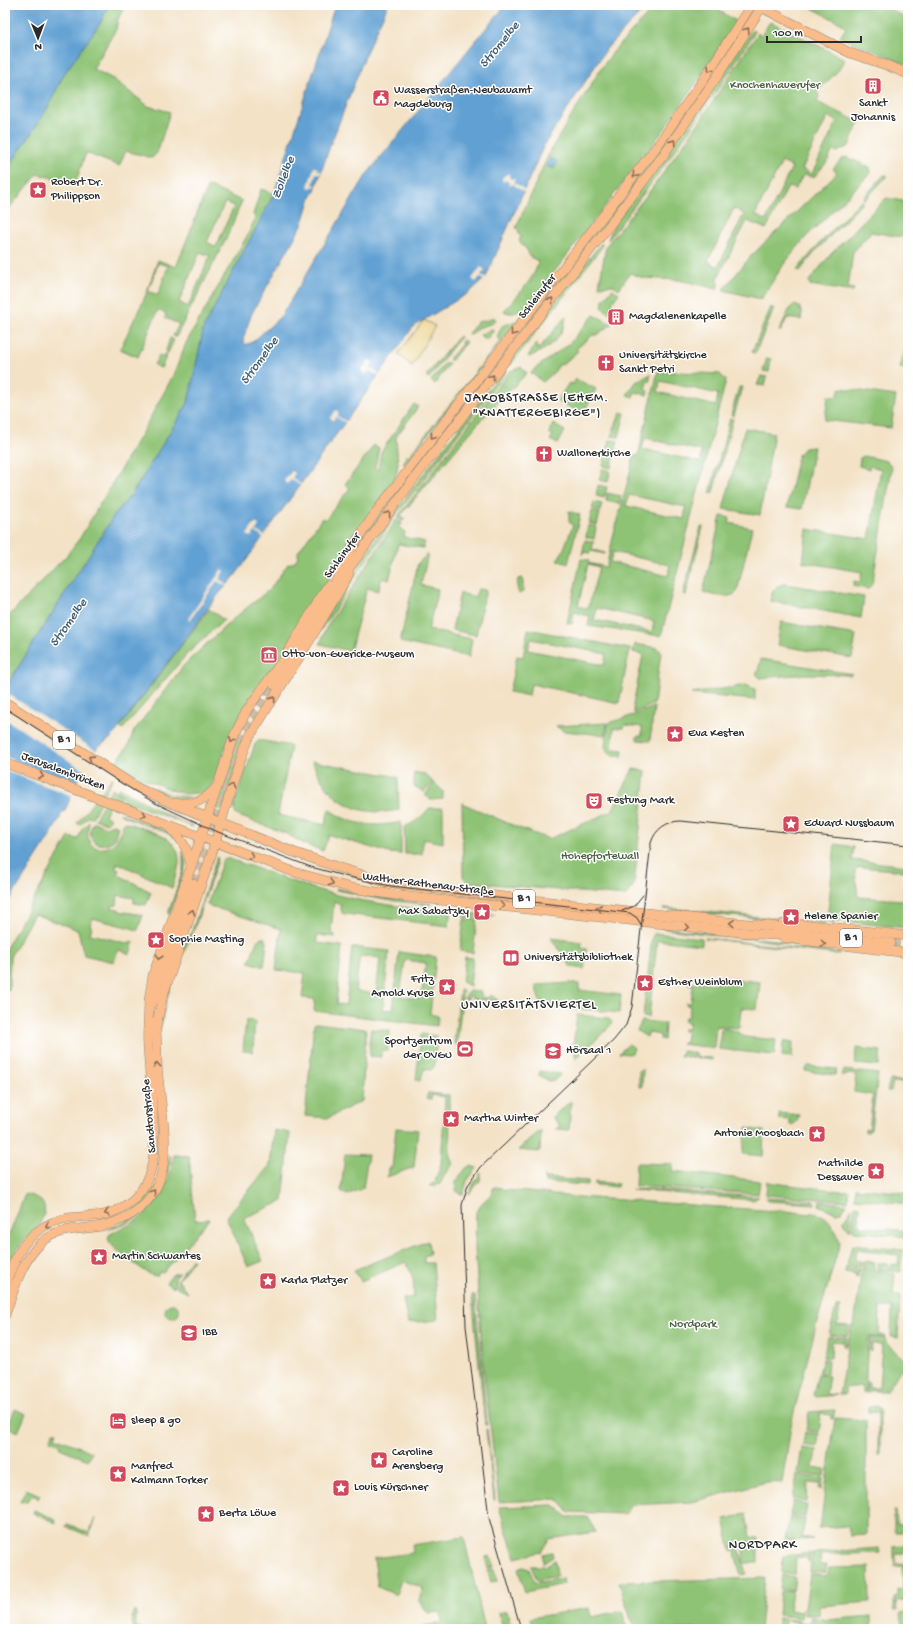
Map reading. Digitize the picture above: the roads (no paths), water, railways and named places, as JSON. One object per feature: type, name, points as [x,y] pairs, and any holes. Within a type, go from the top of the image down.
[{"type":"main road","name":"Schleinufer","points":[[274,685],[292,658],[326,600],[353,546],[404,473],[660,142],[709,71],[751,5]]},
{"type":"main road","name":"Schleinufer","points":[[326,600],[411,482],[662,157],[718,75],[760,6]]},
{"type":"main road","points":[[760,6],[850,53],[908,74]]},
{"type":"main road","points":[[152,1027],[149,1000],[153,975],[191,867],[234,736],[243,718],[284,658],[313,608],[353,546]]},
{"type":"main road","points":[[152,1027],[215,842],[238,766],[252,731],[311,638],[365,546]]},
{"type":"main road","name":"Jerusalembrücken","points":[[5,702],[138,788],[168,802]]},
{"type":"main road","name":"Jerusalembrücken","points":[[5,763],[168,824]]},
{"type":"main road","points":[[168,802],[197,802],[206,797],[216,788]]},
{"type":"main road","name":"B 1","points":[[168,802],[221,823]]},
{"type":"main road","name":"Walther-Rathenau-Straße","points":[[221,823],[340,868],[388,882],[417,887],[649,914],[771,931]]},
{"type":"main road","points":[[168,824],[184,844],[191,867]]},
{"type":"main road","name":"B 1","points":[[168,824],[201,837]]},
{"type":"main road","name":"Walther-Rathenau-Straße","points":[[201,837],[294,872],[365,891],[637,921],[812,934],[891,942]]},
{"type":"main road","name":"Sandtorstraße","points":[[5,1293],[13,1263],[19,1252],[30,1238],[46,1226],[56,1222],[68,1218],[106,1214],[129,1203],[143,1188],[151,1172],[155,1149],[152,1027],[155,1022],[159,985],[192,883]]},
{"type":"main road","points":[[637,921],[643,919],[649,914]]},
{"type":"main road","points":[[771,931],[800,924],[908,936]]},
{"type":"main road","points":[[771,931],[809,942],[908,953]]},
{"type":"main road","name":"Sandtorstraße","points":[[5,1315],[22,1269],[37,1247],[45,1240],[61,1231],[72,1228],[91,1227],[114,1223],[138,1210],[154,1191],[163,1171],[166,1150],[152,1027]]},
{"type":"water","points":[[5,5],[108,5],[101,22],[64,74],[47,109],[5,171]]},
{"type":"water","points":[[335,5],[388,5],[368,48],[330,146],[314,193],[311,197],[303,223],[252,313],[243,339],[244,344],[254,341],[281,316],[367,174],[506,5],[648,5],[607,48],[544,145],[486,277],[470,292],[414,326],[235,576],[218,595],[116,732],[110,739],[97,748],[77,781],[65,811],[61,813],[60,818],[49,838],[5,907],[5,688],[115,514],[132,494],[188,403],[204,327],[274,194]]},
{"type":"water","points":[[550,158],[557,161],[554,169],[546,166]]},
{"type":"tunnel","points":[[193,883],[242,737],[249,722],[274,685]]},
{"type":"tunnel","points":[[891,943],[908,944]]},
{"type":"tram line","points":[[5,708],[121,783],[155,803],[218,832],[311,867],[391,886],[630,913],[637,918],[642,926]]},
{"type":"tram line","points":[[521,1629],[489,1518],[466,1326],[462,1205],[468,1185],[481,1167],[614,1040],[626,1025],[632,1007],[651,843],[655,834],[662,827],[671,822],[681,821],[908,845]]},
{"type":"tram line","points":[[622,911],[634,906],[643,895]]},
{"type":"place","name":"Sankt Johannis","points":[[873,86]]},
{"type":"place","name":"Wasserstraßen-Neubauamt Magdeburg","points":[[381,98]]},
{"type":"place","name":"Robert Dr. Philippson","points":[[38,190]]},
{"type":"place","name":"Magdalenenkapelle","points":[[616,317]]},
{"type":"place","name":"Universitätskirche Sankt Petri","points":[[606,363]]},
{"type":"place","name":"Wallonerkirche","points":[[544,454]]},
{"type":"place","name":"Otto-von-Guericke-Museum","points":[[269,655]]},
{"type":"place","name":"Eva Kesten","points":[[675,734]]},
{"type":"place","name":"Festung Mark","points":[[594,801]]},
{"type":"place","name":"Eduard Nussbaum","points":[[791,824]]},
{"type":"place","name":"Max Sabatzky","points":[[482,912]]},
{"type":"place","name":"Helene Spanier","points":[[791,917]]},
{"type":"place","name":"Sophie Masting","points":[[156,940]]},
{"type":"place","name":"Universitätsbibliothek","points":[[511,958]]},
{"type":"place","name":"Esther Weinblum","points":[[645,983]]},
{"type":"place","name":"Fritz Arnold Kruse","points":[[447,987]]},
{"type":"place","name":"Sportzentrum der OVGU","points":[[465,1049]]},
{"type":"place","name":"Hörsaal 1","points":[[553,1051]]},
{"type":"place","name":"Martha Winter","points":[[451,1119]]},
{"type":"place","name":"Antonie Moosbach","points":[[817,1134]]},
{"type":"place","name":"Mathilde Dessauer","points":[[876,1171]]},
{"type":"place","name":"Martin Schwantes","points":[[99,1257]]},
{"type":"place","name":"Karla Platzer","points":[[268,1281]]},
{"type":"place","name":"IBB","points":[[189,1333]]},
{"type":"place","name":"sleep & go","points":[[118,1421]]},
{"type":"place","name":"Caroline Arensberg","points":[[379,1460]]},
{"type":"place","name":"Manfred Kalmann Torker","points":[[118,1474]]},
{"type":"place","name":"Louis Kürschner","points":[[341,1488]]},
{"type":"place","name":"Berta Löwe","points":[[206,1514]]},
{"type":"district","name":"JAKOBSTRASSE (EHEM. \"KNATTERGEBIRGE\")","points":[[537,406]]},
{"type":"district","name":"UNIVERSITÄTSVIERTEL","points":[[529,1005]]},
{"type":"district","name":"NORDPARK","points":[[763,1545]]},
{"type":"water label","name":"Stromelbe","points":[[500,45]]},
{"type":"water label","name":"Zollelbe","points":[[284,178]]},
{"type":"water label","name":"Stromelbe","points":[[260,361]]},
{"type":"water label","name":"Stromelbe","points":[[69,623]]},
{"type":"park label","name":"Knochenhauerufer","points":[[775,86]]},
{"type":"park label","name":"Hohepfortewall","points":[[600,857]]},
{"type":"park label","name":"Nordpark","points":[[693,1325]]}]
